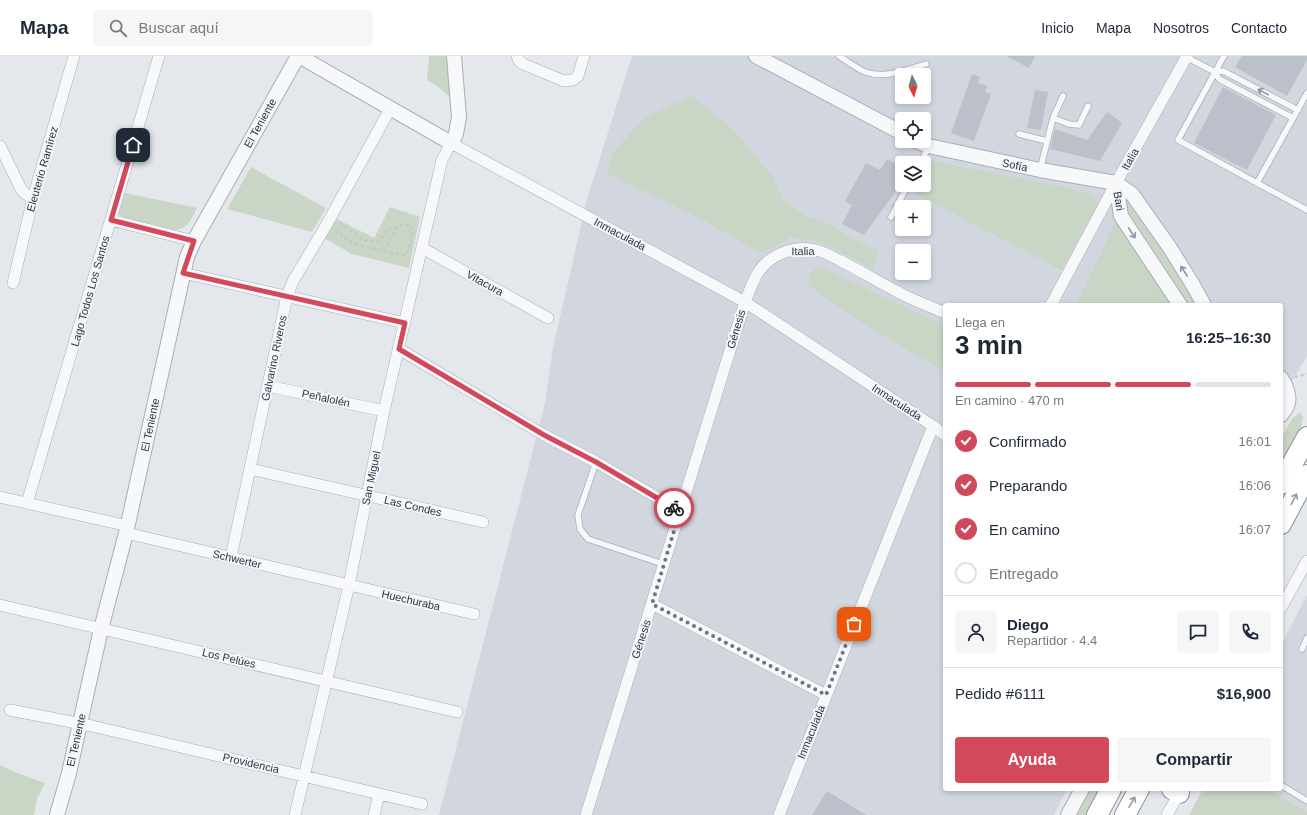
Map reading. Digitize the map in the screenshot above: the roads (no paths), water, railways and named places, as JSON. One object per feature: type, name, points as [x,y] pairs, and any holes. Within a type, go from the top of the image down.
[{"type":"highway","points":[[1283,480],[1307,437]]},
{"type":"highway","points":[[1283,520],[1307,475]]},
{"type":"highway","points":[[1097,815],[1110,791]]},
{"type":"highway","points":[[1125,815],[1138,791]]},
{"type":"street","name":"Eleuterio Ramírez","points":[[13,283],[33,198],[74,56]]},
{"type":"street","name":"Lago Todos Los Santos","points":[[28,503],[159,56]]},
{"type":"street","name":"Inmaculada","points":[[298,56],[451,143],[745,302],[943,434]]},
{"type":"street","name":"El Teniente","points":[[57,815],[69,773],[101,629],[127,529],[183,273],[194,241],[298,56]]},
{"type":"street","points":[[451,143],[456,134],[459,117],[454,56]]},
{"type":"street","points":[[517,56],[522,64],[564,80],[573,80],[578,76],[584,56]]},
{"type":"street","points":[[756,56],[895,129]]},
{"type":"street","name":"Italia","points":[[1052,303],[1186,56]]},
{"type":"street","name":"Galvarino Riveros","points":[[231,557],[287,296],[293,281],[329,220],[390,109]]},
{"type":"street","name":"San Miguel","points":[[295,815],[348,585],[384,411],[442,160],[451,143]]},
{"type":"street","points":[[0,146],[21,189],[24,193],[33,198]]},
{"type":"street","name":"Sofía","points":[[931,146],[1040,170],[1116,183]]},
{"type":"street","name":"Bari","points":[[1116,183],[1121,216],[1179,303]]},
{"type":"street","name":"Bari","points":[[1116,183],[1132,194],[1193,284],[1203,303]]},
{"type":"street","points":[[111,220],[194,241]]},
{"type":"street","name":"Vitacura","points":[[422,248],[548,318]]},
{"type":"street","name":"Italia","points":[[745,302],[758,272],[772,259],[790,250],[811,249],[825,253],[860,270],[901,294],[943,311]]},
{"type":"street","points":[[183,273],[405,323]]},
{"type":"street","name":"Génesis","points":[[586,815],[745,302]]},
{"type":"street","points":[[399,349],[544,435],[596,462],[680,511]]},
{"type":"street","points":[[1283,382],[1286,387],[1288,401],[1287,406],[1283,411]]},
{"type":"street","name":"Peñalolén","points":[[268,386],[384,411]]},
{"type":"street","name":"Inmaculada","points":[[778,815],[933,426]]},
{"type":"street","name":"Las Condes","points":[[250,469],[483,522]]},
{"type":"street","name":"Schwerter","points":[[0,497],[28,503],[231,557],[348,585]]},
{"type":"street","points":[[1283,604],[1307,561]]},
{"type":"street","name":"Huechuraba","points":[[348,585],[474,614]]},
{"type":"street","points":[[652,604],[826,695]]},
{"type":"street","name":"Los Pelúes","points":[[0,605],[458,712]]},
{"type":"street","name":"Providencia","points":[[10,710],[80,724],[422,804]]},
{"type":"street","points":[[1068,815],[1079,791]]},
{"type":"street","points":[[1167,815],[1178,791]]},
{"type":"street","points":[[374,815],[379,794]]},
{"type":"lane","points":[[838,56],[865,72],[876,74],[888,74],[926,64]]},
{"type":"lane","points":[[1186,56],[1215,72],[1219,79],[1293,118]]},
{"type":"lane","points":[[1224,56],[1178,140],[1307,210]]},
{"type":"lane","points":[[1215,72],[1224,70],[1298,110]]},
{"type":"lane","points":[[1257,183],[1307,93]]},
{"type":"lane","points":[[1040,170],[1053,118],[1064,96]]},
{"type":"lane","points":[[1053,118],[1069,124],[1078,125],[1088,106]]},
{"type":"lane","points":[[1019,134],[1047,141]]},
{"type":"lane","points":[[891,217],[904,192]]},
{"type":"lane","points":[[596,462],[578,515],[580,529],[588,539],[663,564]]},
{"type":"lane","points":[[1302,649],[1307,638]]},
{"type":"lane","points":[[1283,786],[1307,801]]}]
